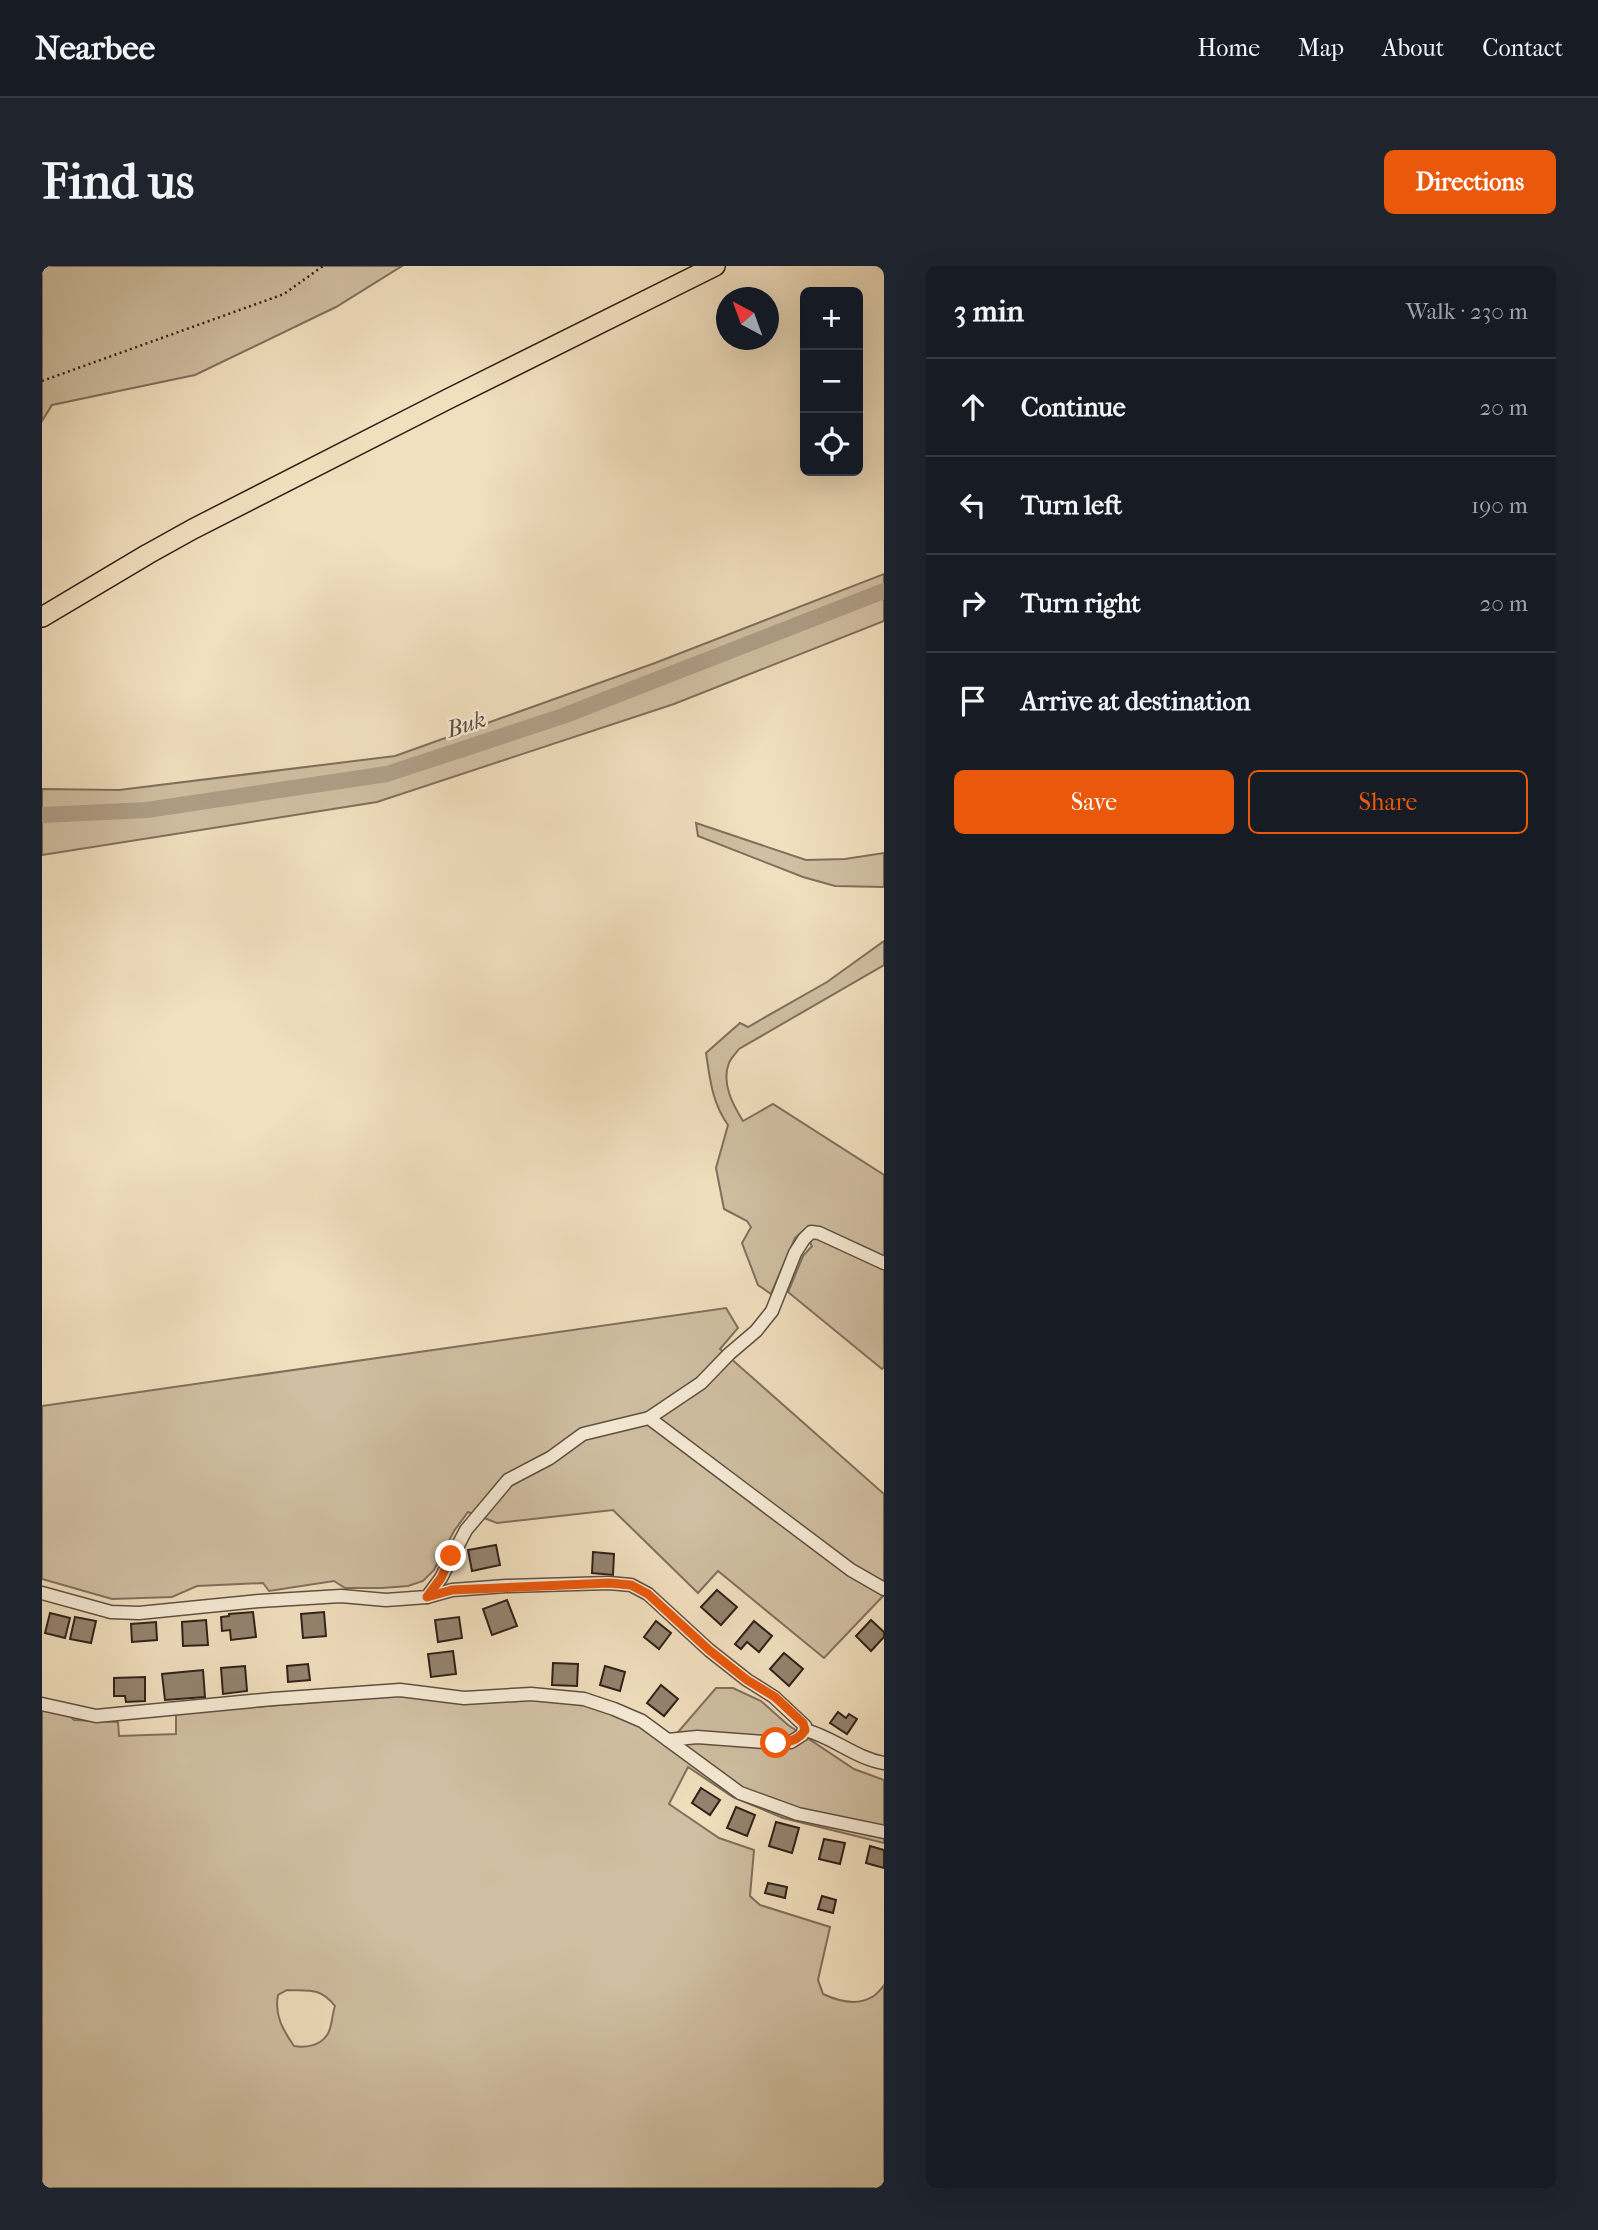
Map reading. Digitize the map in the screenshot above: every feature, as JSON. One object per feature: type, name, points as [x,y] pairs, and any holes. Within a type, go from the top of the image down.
[{"type":"main road","points":[[42,617],[182,536],[715,266]]},
{"type":"street","points":[[427,1597],[441,1578],[466,1530],[508,1480],[550,1458],[583,1434],[649,1418],[701,1383],[756,1331],[772,1311],[795,1253],[811,1232],[819,1233],[884,1263]]},
{"type":"street","points":[[649,1418],[851,1570],[884,1589]]},
{"type":"street","points":[[42,1593],[111,1612],[139,1613],[341,1596],[386,1600],[427,1597],[452,1590],[506,1586],[609,1583],[631,1585],[648,1594],[709,1650],[747,1680],[775,1697],[803,1723],[805,1730],[791,1742],[697,1737],[668,1740]]},
{"type":"street","points":[[42,1704],[96,1716],[400,1690],[464,1698],[531,1694],[584,1699],[642,1721],[740,1793],[798,1814],[884,1832]]},
{"type":"street","points":[[805,1730],[857,1755],[884,1763]]},
{"type":"path","points":[[42,381],[284,294],[323,266]]},
{"type":"shaded area","points":[[42,266],[402,266],[336,307],[195,375],[52,405],[42,421]]},
{"type":"shaded area","points":[[884,574],[884,621],[674,704],[377,802],[42,855],[42,789],[119,790],[395,756],[655,663]]},
{"type":"shaded area","points":[[696,823],[806,860],[845,859],[884,853],[884,887],[835,886],[803,877],[698,836]]},
{"type":"shaded area","points":[[884,941],[884,965],[739,1049],[729,1063],[726,1078],[732,1101],[743,1121],[773,1104],[884,1175],[882,1369],[788,1292],[803,1256],[812,1246],[804,1230],[795,1238],[771,1294],[758,1285],[742,1243],[751,1227],[747,1221],[724,1209],[716,1168],[728,1125],[715,1099],[706,1053],[740,1023],[748,1027],[827,982]]},
{"type":"shaded area","points":[[726,1308],[738,1328],[720,1349],[884,1494],[884,1595],[824,1658],[718,1571],[698,1593],[613,1510],[497,1523],[468,1512],[454,1531],[434,1570],[423,1581],[408,1586],[345,1588],[334,1581],[269,1591],[263,1583],[197,1586],[172,1597],[112,1599],[42,1579],[42,1406]]},
{"type":"shaded area","points":[[716,1688],[733,1688],[761,1701],[788,1725],[854,1769],[884,1780],[884,1843],[783,1818],[733,1797],[688,1767],[669,1804],[719,1838],[754,1850],[750,1896],[760,1905],[830,1927],[818,1980],[823,1994],[854,2002],[874,1996],[884,1985],[884,2188],[42,2188],[42,1707],[68,1714],[74,1720],[118,1722],[119,1736],[176,1734],[176,1713],[397,1696],[529,1699],[583,1704],[639,1724],[666,1746]],"holes":[[[287,1990],[319,1993],[335,2006],[329,2032],[324,2039],[316,2044],[294,2046],[280,2022],[277,2009],[278,1995]]]},
{"type":"building","points":[[496,1545],[500,1565],[472,1571],[468,1550]]},
{"type":"building","points":[[593,1552],[614,1554],[613,1575],[592,1573]]},
{"type":"building","points":[[717,1590],[737,1607],[721,1625],[701,1607]]},
{"type":"building","points":[[507,1600],[517,1626],[492,1635],[483,1609]]},
{"type":"building","points":[[253,1612],[256,1637],[231,1640],[230,1630],[222,1631],[221,1617]]},
{"type":"building","points":[[324,1612],[326,1636],[303,1638],[301,1614]]},
{"type":"building","points":[[50,1613],[70,1618],[65,1638],[45,1633]]},
{"type":"building","points":[[75,1617],[96,1621],[91,1643],[70,1639]]},
{"type":"building","points":[[459,1617],[462,1638],[438,1642],[435,1620]]},
{"type":"building","points":[[206,1620],[208,1645],[183,1646],[182,1622]]},
{"type":"building","points":[[871,1620],[884,1632],[884,1637],[871,1651],[856,1636]]},
{"type":"building","points":[[656,1621],[671,1633],[659,1649],[644,1637]]},
{"type":"building","points":[[754,1621],[772,1636],[759,1652],[747,1642],[741,1649],[735,1644]]},
{"type":"building","points":[[156,1622],[157,1640],[132,1642],[131,1624]]},
{"type":"building","points":[[453,1651],[456,1674],[431,1677],[428,1654]]},
{"type":"building","points":[[784,1653],[803,1669],[789,1686],[770,1669]]},
{"type":"building","points":[[553,1663],[578,1664],[577,1686],[552,1685]]},
{"type":"building","points":[[308,1664],[310,1680],[288,1682],[287,1666]]},
{"type":"building","points":[[245,1666],[247,1691],[223,1694],[221,1668]]},
{"type":"building","points":[[605,1666],[625,1672],[620,1691],[600,1685]]},
{"type":"building","points":[[203,1670],[205,1697],[165,1700],[162,1674]]},
{"type":"building","points":[[145,1677],[145,1701],[126,1702],[125,1696],[114,1696],[114,1678]]},
{"type":"building","points":[[661,1685],[678,1699],[664,1716],[647,1703]]},
{"type":"building","points":[[838,1712],[846,1718],[849,1714],[857,1719],[847,1734],[830,1723]]},
{"type":"building","points":[[701,1788],[720,1800],[710,1815],[692,1803]]},
{"type":"building","points":[[736,1807],[755,1815],[747,1836],[727,1828]]},
{"type":"building","points":[[776,1822],[799,1828],[792,1853],[769,1846]]},
{"type":"building","points":[[824,1839],[845,1843],[840,1864],[819,1859]]},
{"type":"building","points":[[870,1846],[884,1850],[884,1868],[866,1863]]},
{"type":"building","points":[[768,1883],[787,1887],[785,1898],[765,1893]]},
{"type":"building","points":[[822,1896],[836,1900],[833,1913],[818,1909]]},
{"type":"waterway","name":"Buk","points":[[42,815],[147,810],[387,774],[563,716],[884,591]]},
{"type":"route","points":[[451,1556],[441,1578],[427,1597],[452,1590],[609,1583],[631,1585],[648,1594],[709,1650],[747,1680],[775,1697],[805,1726],[802,1735],[791,1742],[776,1743]]}]
